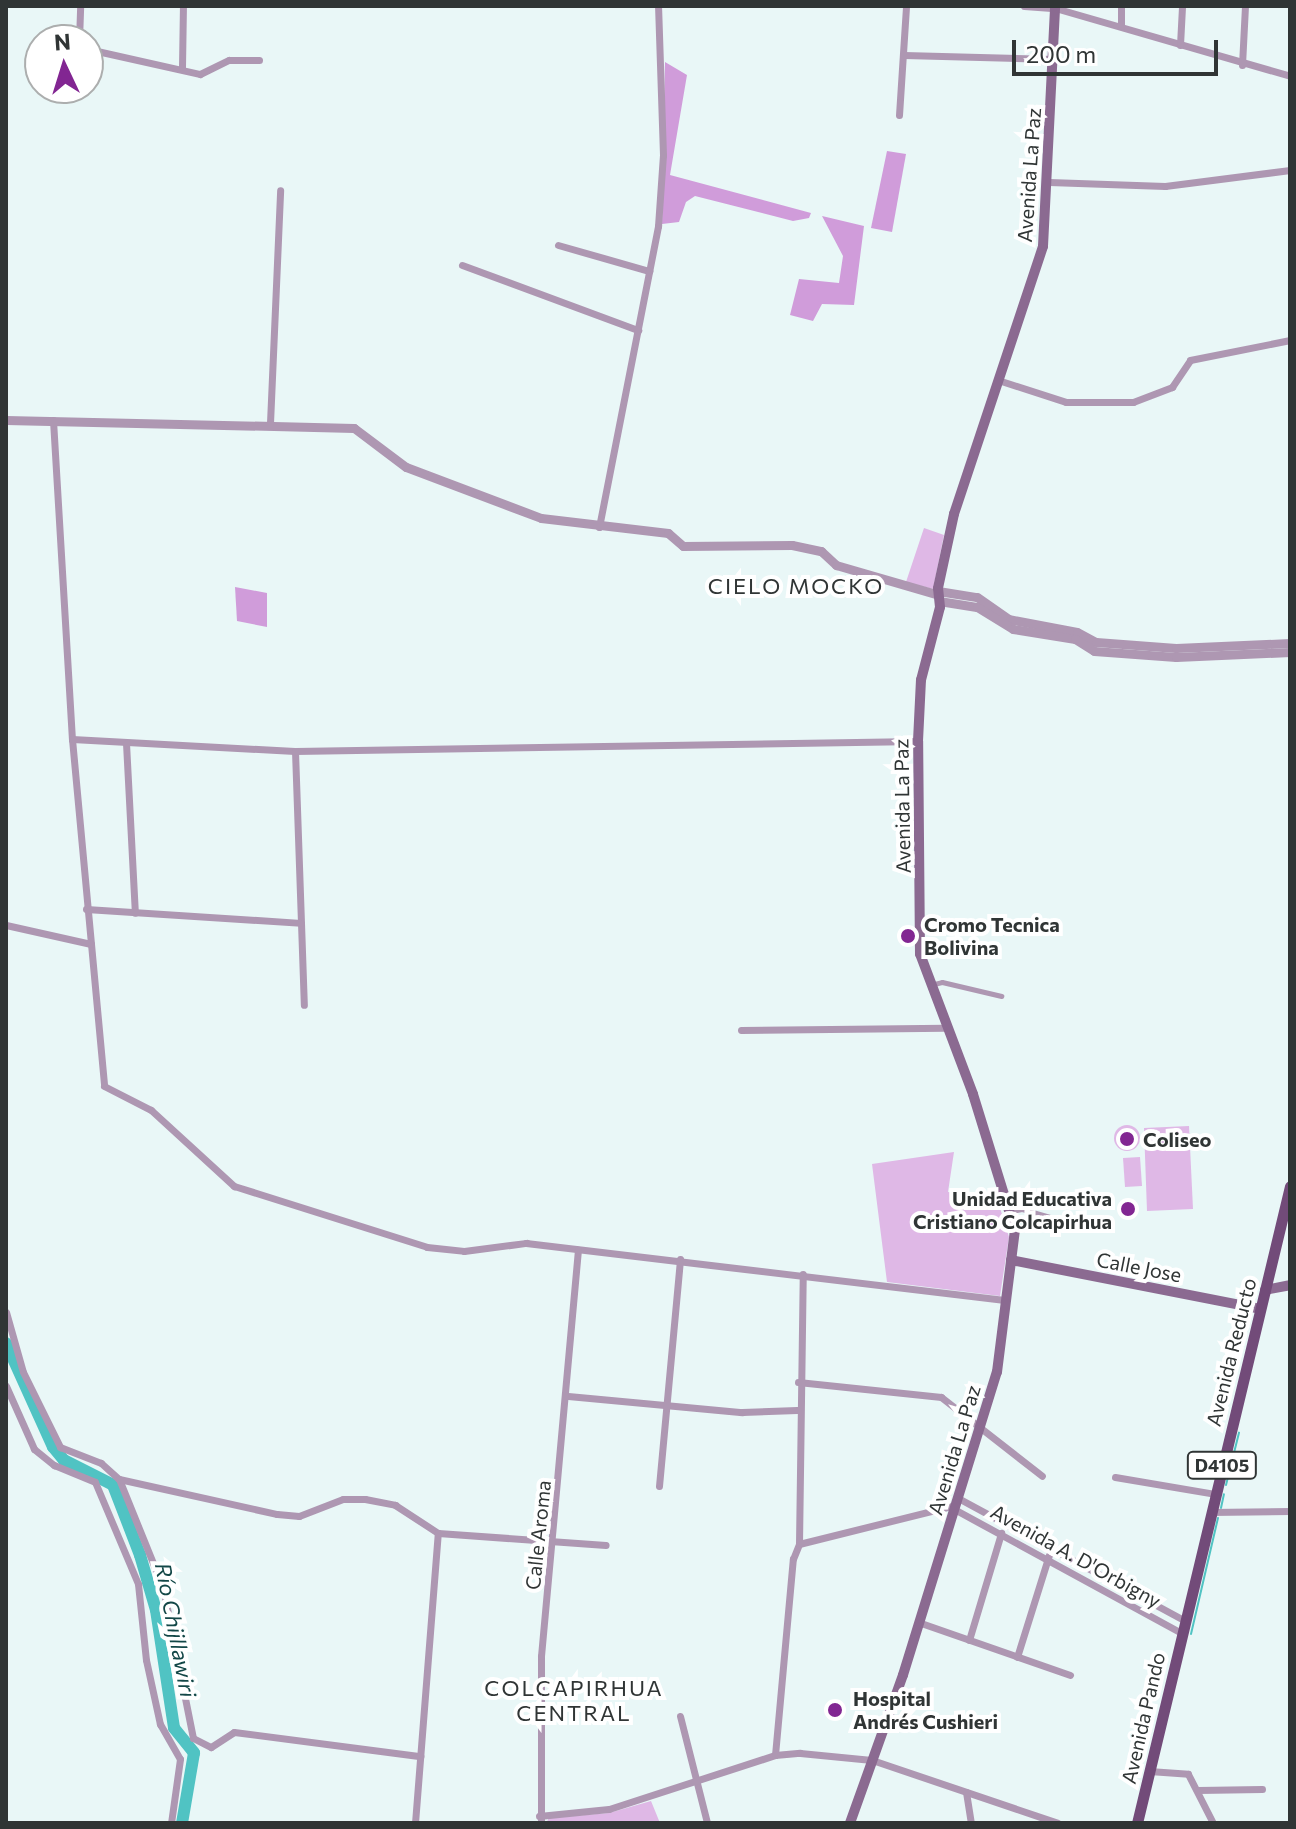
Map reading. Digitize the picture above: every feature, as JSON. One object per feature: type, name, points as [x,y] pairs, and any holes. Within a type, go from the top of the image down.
[{"type":"main road","name":"Avenida La Paz","points":[[850,1823],[997,1372],[1015,1230],[973,1094],[945,1028],[920,954],[918,741],[921,680],[954,514],[1001,381],[1043,246],[1049,182],[1055,7]]},
{"type":"main road","name":"Avenida Reducto","points":[[1183,1626],[1290,1186]]},
{"type":"main road","name":"Calle Jose","points":[[1011,1260],[1260,1309]]},
{"type":"main road","points":[[1265,1290],[1290,1285]]},
{"type":"main road","name":"Avenida Pando","points":[[1137,1823],[1183,1626]]},
{"type":"street","points":[[182,67],[183,6]]},
{"type":"street","points":[[599,527],[649,271],[663,155],[658,6]]},
{"type":"street","points":[[899,115],[906,6]]},
{"type":"street","points":[[1024,6],[1055,7],[1242,65],[1290,76]]},
{"type":"street","points":[[1121,6],[1121,26]]},
{"type":"street","points":[[1180,45],[1182,6]]},
{"type":"street","points":[[1242,65],[1245,6]]},
{"type":"street","points":[[104,52],[182,67],[200,74],[214,63],[259,60]]},
{"type":"street","points":[[904,55],[1053,59]]},
{"type":"street","points":[[1049,182],[1165,186],[1290,170]]},
{"type":"street","points":[[270,423],[280,190]]},
{"type":"street","points":[[558,245],[649,271]]},
{"type":"street","points":[[462,265],[638,330]]},
{"type":"street","points":[[1001,381],[1066,402],[1133,402],[1172,387],[1190,360],[1290,340]]},
{"type":"street","points":[[6,420],[270,423],[354,428],[406,467],[541,518],[668,533],[683,546],[792,545],[821,551],[836,565],[939,596],[977,597],[1008,619],[1058,632],[1094,651],[1176,652],[1268,648],[1290,643]]},
{"type":"street","points":[[53,420],[72,739],[104,1086],[151,1110],[234,1186],[427,1247],[464,1251],[526,1243],[1005,1300]]},
{"type":"street","points":[[1268,648],[1290,652]]},
{"type":"street","points":[[72,739],[295,751],[918,741]]},
{"type":"street","points":[[126,743],[135,913]]},
{"type":"street","points":[[295,751],[304,1005]]},
{"type":"street","points":[[86,909],[301,923]]},
{"type":"street","points":[[6,925],[91,944]]},
{"type":"street","points":[[929,985],[942,982],[1001,996]]},
{"type":"street","points":[[741,1030],[945,1028]]},
{"type":"street","points":[[1009,1211],[1022,1209],[1058,1219]]},
{"type":"street","name":"Calle Aroma","points":[[540,1820],[541,1656],[568,1396],[578,1250]]},
{"type":"street","points":[[659,1486],[664,1405],[680,1259]]},
{"type":"street","points":[[775,1755],[793,1559],[799,1544],[797,1410],[803,1274]]},
{"type":"street","points":[[6,1312],[23,1372],[60,1447],[101,1463],[119,1479],[163,1588],[193,1738],[200,1744],[221,1745],[234,1732],[420,1756]]},
{"type":"street","points":[[798,1382],[941,1397],[1042,1476]]},
{"type":"street","points":[[6,1386],[34,1449],[54,1465],[95,1482],[138,1584],[146,1660],[160,1724],[180,1759],[171,1823]]},
{"type":"street","points":[[568,1396],[664,1405],[797,1410]]},
{"type":"street","points":[[1115,1477],[1215,1494]]},
{"type":"street","points":[[119,1479],[299,1516],[343,1499],[365,1499],[395,1505],[438,1533],[456,1530],[554,1545],[606,1545]]},
{"type":"street","points":[[799,1544],[956,1504]]},
{"type":"street","name":"Avenida A. D'Orbigny","points":[[956,1504],[1001,1533],[1183,1626]]},
{"type":"street","name":"Avenida A. D'Orbigny","points":[[956,1504],[1051,1549],[1183,1626]]},
{"type":"street","points":[[1210,1512],[1290,1511]]},
{"type":"street","points":[[415,1823],[438,1533]]},
{"type":"street","points":[[969,1640],[1001,1533]]},
{"type":"street","points":[[1017,1657],[1051,1549]]},
{"type":"street","points":[[918,1622],[1070,1675]]},
{"type":"street","points":[[680,1716],[707,1823]]},
{"type":"street","points":[[540,1820],[609,1809],[775,1755],[872,1760],[1058,1823]]},
{"type":"street","points":[[1149,1771],[1188,1774],[1213,1823]]},
{"type":"street","points":[[1198,1790],[1262,1789]]},
{"type":"street","points":[[966,1792],[971,1823]]},
{"type":"shaded area","points":[[665,62],[687,75],[670,175],[811,213],[809,218],[793,221],[695,196],[686,202],[679,222],[662,224]]},
{"type":"shaded area","points":[[887,151],[906,154],[892,232],[871,228]]},
{"type":"shaded area","points":[[822,216],[864,226],[854,305],[822,304],[813,321],[790,315],[799,279],[839,283],[843,256]]},
{"type":"shaded area","points":[[924,528],[944,535],[933,589],[906,582]]},
{"type":"shaded area","points":[[235,587],[267,593],[267,627],[237,621]]},
{"type":"shaded area","name":"Coliseo","points":[[1127,1125],[1136,1129],[1140,1138],[1136,1147],[1127,1151],[1118,1147],[1114,1138],[1118,1129]]},
{"type":"shaded area","points":[[1189,1126],[1193,1209],[1147,1211],[1144,1128]]},
{"type":"shaded area","points":[[954,1152],[948,1192],[996,1195],[1009,1237],[1000,1296],[887,1282],[872,1164]]},
{"type":"shaded area","points":[[1140,1157],[1142,1186],[1125,1187],[1123,1158]]},
{"type":"shaded area","points":[[651,1801],[660,1823],[546,1823],[549,1818],[609,1813]]},
{"type":"waterway","name":"Río Chijllawiri","points":[[6,1343],[53,1447],[64,1460],[113,1485],[140,1555],[156,1610],[174,1728],[194,1753],[182,1823]]},
{"type":"waterway","points":[[1226,1485],[1239,1433]]},
{"type":"waterway","points":[[1221,1508],[1224,1494]]},
{"type":"waterway","points":[[1191,1634],[1218,1518]]},
{"type":"place","name":"Cromo Tecnica Bolivina","points":[[908,936]]},
{"type":"place","name":"Coliseo","points":[[1127,1139]]},
{"type":"place","name":"Unidad Educativa Cristiano Colcapirhua","points":[[1128,1209]]},
{"type":"place","name":"Hospital Andrés Cushieri","points":[[835,1710]]},
{"type":"district","name":"CIELO MOCKO","points":[[796,586]]},
{"type":"district","name":"COLCAPIRHUA CENTRAL","points":[[574,1700]]}]
